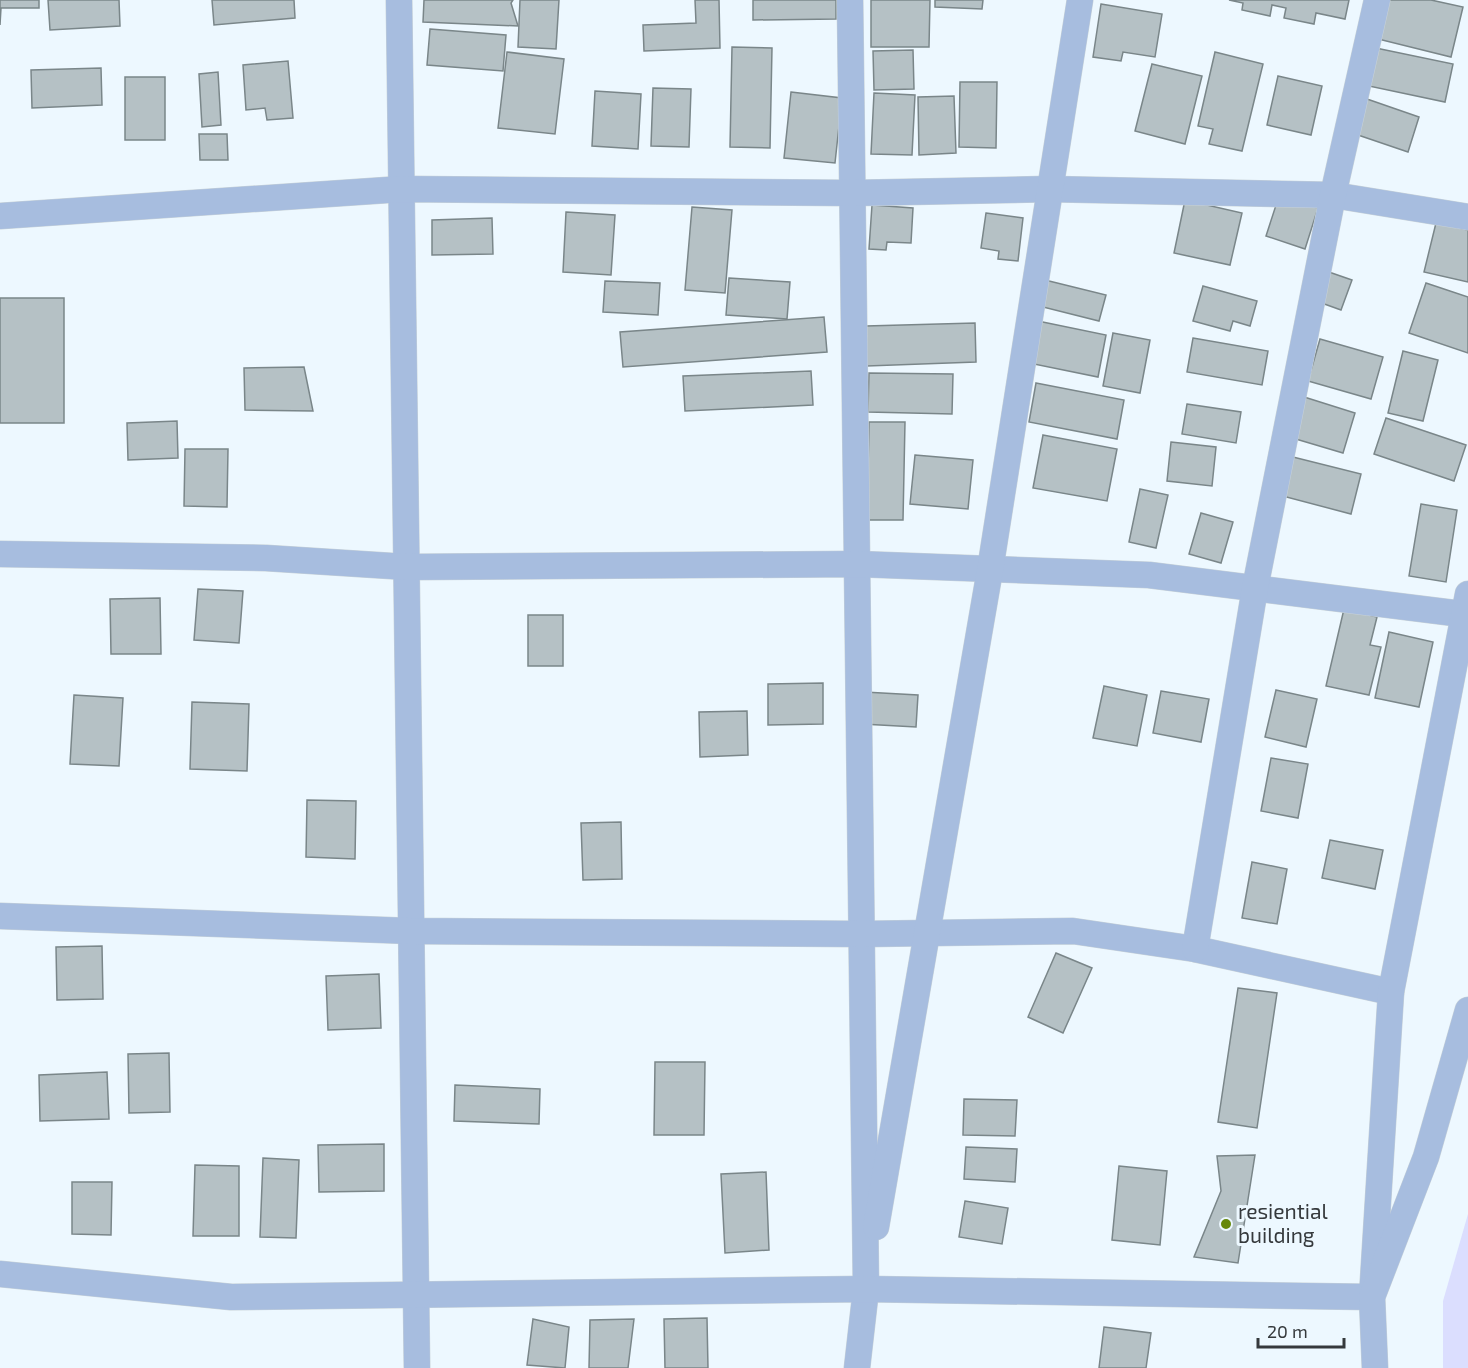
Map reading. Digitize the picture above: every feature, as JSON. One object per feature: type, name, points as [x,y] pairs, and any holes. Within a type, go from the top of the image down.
[{"type":"street","points":[[399,0],[417,1368]]},
{"type":"street","points":[[850,0],[866,1289]]},
{"type":"street","points":[[857,1368],[866,1289],[990,570],[1080,0]]},
{"type":"street","points":[[1195,949],[1255,588],[1333,195],[1377,0]]},
{"type":"street","points":[[0,216],[402,189],[853,193],[1049,189],[1333,195],[1468,217]]},
{"type":"street","points":[[0,554],[266,558],[407,567],[857,564],[1149,575],[1255,588],[1465,604],[1391,992],[1372,1297],[1375,1368]]},
{"type":"street","points":[[0,916],[411,931],[862,934],[1073,931],[1195,949],[1391,992]]},
{"type":"street","points":[[1372,1297],[1426,1157],[1468,1010]]},
{"type":"street","points":[[0,1274],[231,1297],[866,1289],[1372,1297]]},
{"type":"shaded area","points":[[1468,1214],[1468,1368],[1443,1368],[1443,1301]]},
{"type":"building","points":[[0,0],[39,0],[39,8],[1,8],[0,25]]},
{"type":"building","points":[[48,0],[119,0],[120,26],[50,30]]},
{"type":"building","points":[[212,0],[294,0],[295,18],[214,25]]},
{"type":"building","points":[[424,0],[513,0],[511,3],[518,26],[423,22]]},
{"type":"building","points":[[520,0],[559,0],[556,49],[518,47]]},
{"type":"building","points":[[695,0],[719,0],[720,48],[644,51],[643,25],[696,23]]},
{"type":"building","points":[[753,0],[836,0],[836,19],[753,20]]},
{"type":"building","points":[[871,0],[930,0],[929,47],[871,47]]},
{"type":"building","points":[[935,0],[983,0],[982,9],[935,7]]},
{"type":"building","points":[[1229,0],[1349,0],[1345,19],[1316,13],[1314,24],[1284,18],[1286,8],[1272,5],[1270,16],[1242,10],[1243,3]]},
{"type":"building","points":[[1384,0],[1431,0],[1463,7],[1451,57],[1374,38]]},
{"type":"building","points":[[1101,4],[1162,14],[1155,57],[1123,52],[1121,61],[1093,57]]},
{"type":"building","points":[[430,29],[506,35],[503,71],[427,65]]},
{"type":"building","points":[[732,47],[772,48],[770,148],[730,147]]},
{"type":"building","points":[[1371,47],[1453,64],[1445,102],[1364,85]]},
{"type":"building","points":[[913,50],[914,89],[874,90],[873,51]]},
{"type":"building","points":[[507,52],[564,59],[555,134],[498,128]]},
{"type":"building","points":[[1215,52],[1263,64],[1242,151],[1209,144],[1213,129],[1198,126]]},
{"type":"building","points":[[288,61],[293,118],[267,120],[265,108],[246,110],[243,65]]},
{"type":"building","points":[[1152,64],[1202,76],[1185,144],[1135,131]]},
{"type":"building","points":[[101,68],[102,105],[32,108],[31,70]]},
{"type":"building","points":[[218,72],[221,125],[202,127],[199,74]]},
{"type":"building","points":[[1278,76],[1322,86],[1311,135],[1267,125]]},
{"type":"building","points":[[125,77],[165,77],[165,140],[125,140]]},
{"type":"building","points":[[960,82],[997,82],[996,148],[959,147]]},
{"type":"building","points":[[653,88],[691,89],[689,147],[651,146]]},
{"type":"building","points":[[595,91],[641,94],[638,149],[592,146]]},
{"type":"building","points":[[791,92],[842,98],[835,163],[784,158]]},
{"type":"building","points":[[874,93],[915,95],[912,155],[871,154]]},
{"type":"building","points":[[954,96],[956,153],[919,155],[918,97]]},
{"type":"building","points":[[1367,99],[1419,117],[1408,152],[1355,134]]},
{"type":"building","points":[[199,134],[227,134],[228,160],[200,160]]},
{"type":"building","points":[[1279,196],[1318,208],[1305,249],[1266,236]]},
{"type":"building","points":[[1185,200],[1242,213],[1230,265],[1174,253]]},
{"type":"building","points":[[872,205],[913,208],[911,243],[887,242],[886,250],[869,249]]},
{"type":"building","points":[[692,207],[732,210],[725,293],[685,290]]},
{"type":"building","points":[[566,212],[615,215],[611,275],[563,272]]},
{"type":"building","points":[[986,213],[1023,218],[1018,261],[998,259],[999,251],[981,248]]},
{"type":"building","points":[[492,218],[493,254],[432,255],[432,220]]},
{"type":"building","points":[[1436,223],[1468,230],[1468,282],[1424,272]]},
{"type":"building","points":[[1326,271],[1352,280],[1341,310],[1316,301]]},
{"type":"building","points":[[729,278],[790,282],[787,319],[726,315]]},
{"type":"building","points":[[1045,280],[1106,295],[1099,321],[1039,306]]},
{"type":"building","points":[[605,281],[660,283],[658,315],[603,312]]},
{"type":"building","points":[[1426,283],[1468,297],[1468,353],[1409,333]]},
{"type":"building","points":[[1203,286],[1257,301],[1250,326],[1233,321],[1230,331],[1193,321]]},
{"type":"building","points":[[0,298],[64,298],[64,423],[0,423]]},
{"type":"building","points":[[824,317],[827,352],[623,367],[620,332]]},
{"type":"building","points":[[1033,320],[1106,335],[1098,377],[1024,362]]},
{"type":"building","points":[[975,323],[976,362],[867,366],[866,326]]},
{"type":"building","points":[[1113,333],[1150,340],[1140,393],[1103,386]]},
{"type":"building","points":[[1193,338],[1268,351],[1262,385],[1187,372]]},
{"type":"building","points":[[1320,339],[1383,357],[1371,399],[1308,381]]},
{"type":"building","points":[[1403,351],[1438,360],[1423,421],[1388,413]]},
{"type":"building","points":[[304,367],[313,411],[245,410],[244,368]]},
{"type":"building","points":[[811,371],[813,405],[685,411],[683,376]]},
{"type":"building","points":[[869,373],[953,374],[952,414],[868,412]]},
{"type":"building","points":[[1036,383],[1124,400],[1117,439],[1029,422]]},
{"type":"building","points":[[1301,396],[1355,413],[1343,453],[1289,437]]},
{"type":"building","points":[[1187,404],[1241,412],[1236,443],[1182,434]]},
{"type":"building","points":[[1386,418],[1466,445],[1454,481],[1374,454]]},
{"type":"building","points":[[177,421],[178,458],[128,460],[127,423]]},
{"type":"building","points":[[869,422],[905,422],[903,520],[867,520]]},
{"type":"building","points":[[1043,435],[1117,449],[1107,501],[1033,488]]},
{"type":"building","points":[[1171,442],[1216,447],[1212,486],[1167,481]]},
{"type":"building","points":[[185,449],[228,449],[227,507],[184,506]]},
{"type":"building","points":[[915,455],[973,460],[968,509],[910,504]]},
{"type":"building","points":[[1285,455],[1361,474],[1351,514],[1275,494]]},
{"type":"building","points":[[1140,489],[1168,495],[1156,548],[1129,542]]},
{"type":"building","points":[[1421,504],[1457,510],[1446,582],[1409,576]]},
{"type":"building","points":[[1201,513],[1233,522],[1221,563],[1189,554]]},
{"type":"building","points":[[198,589],[243,591],[239,643],[194,640]]},
{"type":"building","points":[[160,598],[161,654],[111,654],[110,599]]},
{"type":"building","points":[[1344,609],[1377,617],[1370,645],[1381,647],[1369,695],[1326,686]]},
{"type":"building","points":[[528,615],[563,615],[563,666],[528,666]]},
{"type":"building","points":[[1389,632],[1433,642],[1419,707],[1375,698]]},
{"type":"building","points":[[823,683],[823,724],[768,725],[768,684]]},
{"type":"building","points":[[1104,686],[1147,695],[1137,746],[1093,738]]},
{"type":"building","points":[[1276,690],[1317,699],[1306,747],[1265,737]]},
{"type":"building","points":[[1161,691],[1209,699],[1201,742],[1153,733]]},
{"type":"building","points":[[864,692],[918,695],[916,727],[862,724]]},
{"type":"building","points":[[74,695],[123,698],[119,766],[70,764]]},
{"type":"building","points":[[192,702],[249,704],[247,771],[190,769]]},
{"type":"building","points":[[747,711],[748,755],[700,757],[699,712]]},
{"type":"building","points":[[1271,758],[1308,764],[1298,818],[1261,811]]},
{"type":"building","points":[[307,800],[356,801],[355,859],[306,857]]},
{"type":"building","points":[[621,822],[622,879],[583,880],[581,823]]},
{"type":"building","points":[[1330,840],[1383,850],[1375,889],[1322,878]]},
{"type":"building","points":[[1252,862],[1287,869],[1277,924],[1242,918]]},
{"type":"building","points":[[102,946],[103,999],[57,1000],[56,947]]},
{"type":"building","points":[[1056,953],[1092,968],[1063,1033],[1028,1017]]},
{"type":"building","points":[[379,974],[381,1028],[328,1030],[326,976]]},
{"type":"building","points":[[1238,988],[1277,993],[1257,1128],[1218,1122]]},
{"type":"building","points":[[169,1053],[170,1112],[129,1113],[128,1054]]},
{"type":"building","points":[[655,1062],[705,1062],[704,1135],[654,1135]]},
{"type":"building","points":[[107,1072],[109,1119],[40,1121],[39,1075]]},
{"type":"building","points":[[455,1085],[540,1089],[539,1124],[454,1121]]},
{"type":"building","points":[[964,1099],[1017,1100],[1015,1136],[963,1135]]},
{"type":"building","points":[[384,1144],[384,1191],[319,1192],[318,1145]]},
{"type":"building","points":[[966,1147],[1017,1149],[1015,1182],[964,1179]]},
{"type":"building","name":"resiential building","points":[[1255,1155],[1238,1263],[1194,1257],[1221,1191],[1217,1156]]},
{"type":"building","points":[[263,1158],[299,1160],[296,1238],[260,1237]]},
{"type":"building","points":[[195,1165],[239,1166],[239,1236],[193,1236]]},
{"type":"building","points":[[1119,1166],[1167,1171],[1160,1245],[1112,1240]]},
{"type":"building","points":[[766,1172],[769,1250],[725,1253],[721,1174]]},
{"type":"building","points":[[72,1182],[112,1182],[111,1235],[72,1234]]},
{"type":"building","points":[[965,1201],[1008,1208],[1002,1244],[959,1237]]},
{"type":"building","points":[[707,1318],[708,1368],[665,1368],[664,1319]]},
{"type":"building","points":[[533,1319],[569,1327],[565,1368],[527,1365]]},
{"type":"building","points":[[634,1319],[628,1368],[589,1368],[590,1320]]},
{"type":"building","points":[[1104,1327],[1151,1333],[1146,1368],[1099,1368]]},
{"type":"place","name":"resiential building","points":[[1226,1224]]}]
